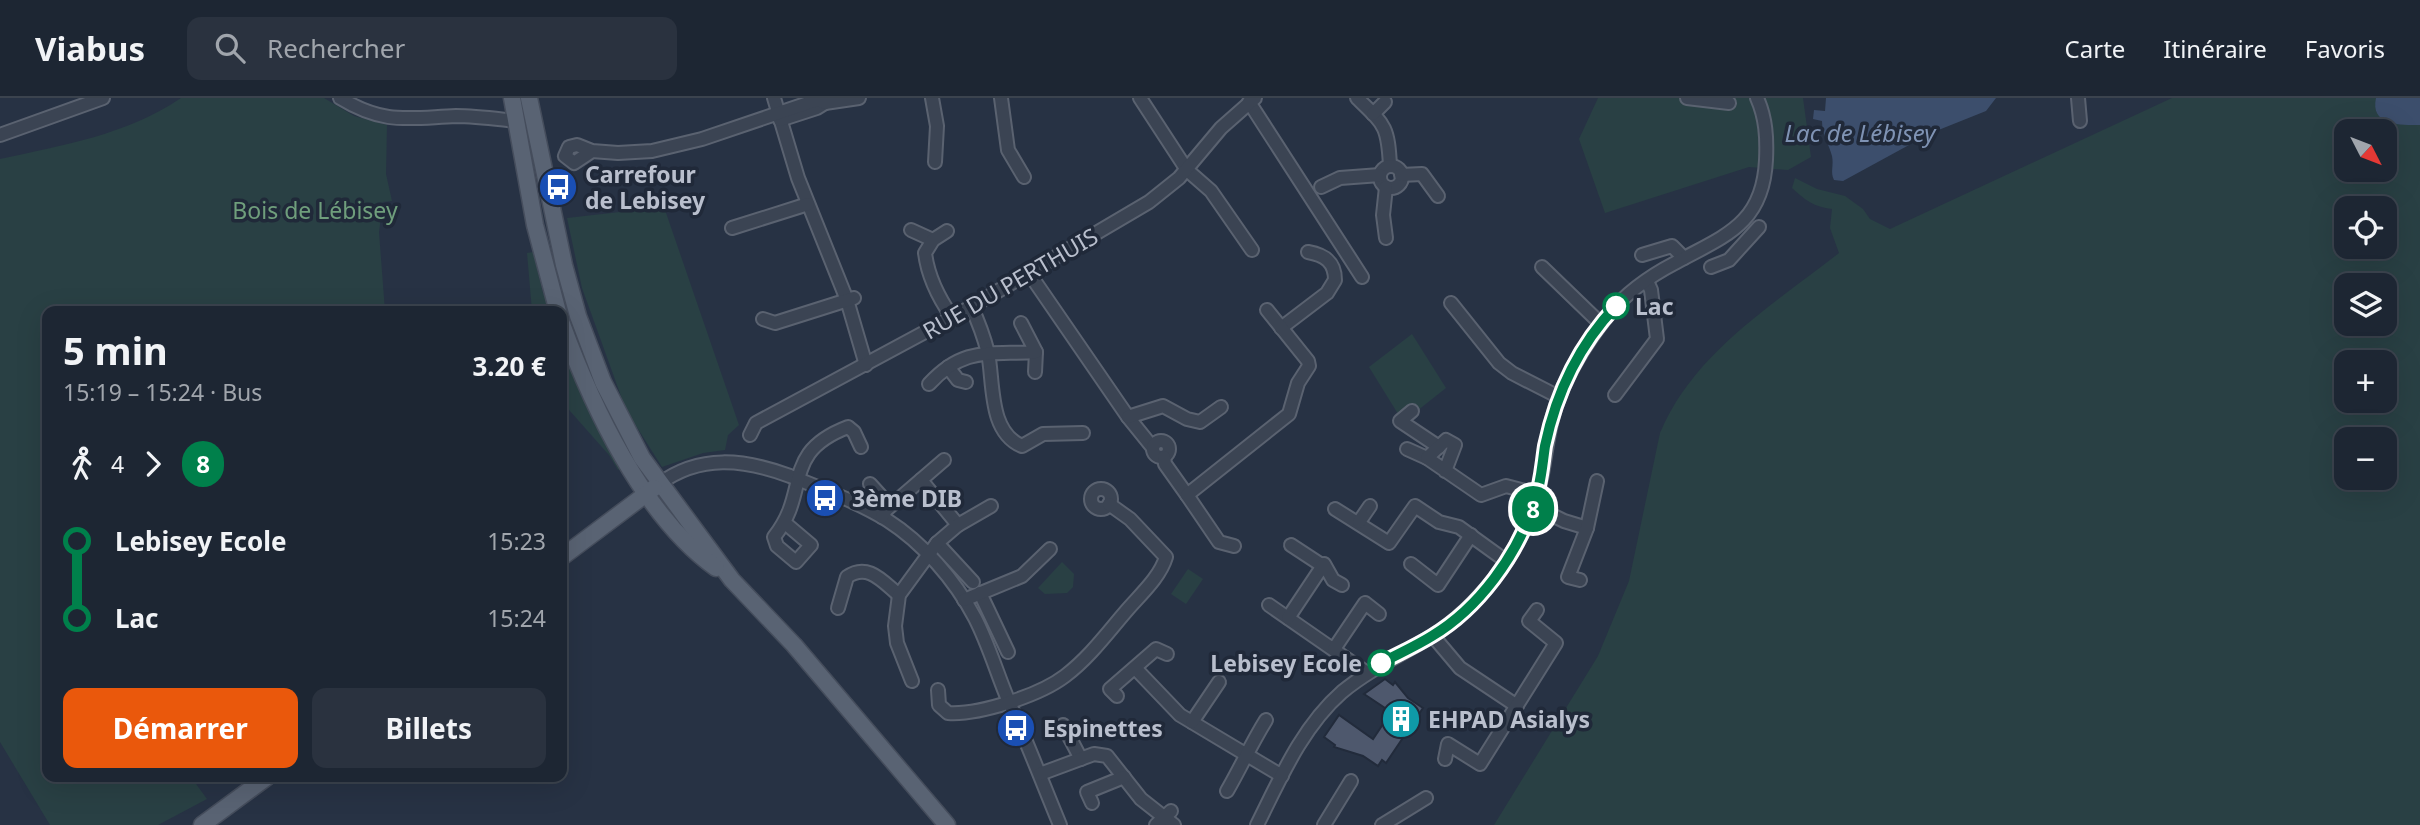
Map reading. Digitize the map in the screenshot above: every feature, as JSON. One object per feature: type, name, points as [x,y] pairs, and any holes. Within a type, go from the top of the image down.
[{"type":"main road","points":[[512,98],[535,225],[556,306]]},
{"type":"main road","points":[[529,98],[564,265],[585,338],[653,488]]},
{"type":"main road","points":[[567,336],[594,404],[614,441],[732,580],[794,645],[947,825]]},
{"type":"main road","points":[[567,552],[653,488]]},
{"type":"main road","points":[[202,825],[260,782]]},
{"type":"street","points":[[0,135],[103,98]]},
{"type":"street","points":[[340,98],[374,115],[398,120],[479,117],[516,121]]},
{"type":"street","points":[[774,98],[807,204],[851,299],[866,365]]},
{"type":"street","points":[[592,151],[652,151],[817,108],[825,103],[859,98]]},
{"type":"street","points":[[932,98],[937,126],[935,162]]},
{"type":"street","points":[[1001,98],[1008,150],[1024,177]]},
{"type":"street","points":[[1140,98],[1187,170],[1212,191],[1252,250]]},
{"type":"street","points":[[1357,98],[1386,130],[1383,215],[1386,238]]},
{"type":"street","points":[[1687,98],[1729,103]]},
{"type":"street","points":[[1257,825],[1298,746],[1321,714],[1367,673],[1433,636],[1468,608],[1506,561],[1522,535],[1536,500],[1545,449],[1559,397],[1577,360],[1601,324],[1623,300],[1647,281],[1726,237],[1752,211],[1763,189],[1766,125],[1757,98]]},
{"type":"street","points":[[2078,98],[2080,121]]},
{"type":"street","name":"RUE DU PERTHUIS","points":[[750,435],[756,423],[952,317],[1149,202],[1187,170],[1221,128],[1252,100],[1362,277]]},
{"type":"street","points":[[1373,114],[1385,102]]},
{"type":"street","points":[[1321,187],[1340,178],[1385,176],[1396,167],[1401,175],[1399,184],[1393,188],[1385,176]]},
{"type":"street","points":[[1401,175],[1422,174],[1438,196]]},
{"type":"street","points":[[732,228],[807,204]]},
{"type":"street","points":[[1711,267],[1729,260],[1759,227]]},
{"type":"street","points":[[911,230],[933,240]]},
{"type":"street","points":[[947,231],[933,240],[925,253],[927,272],[952,317]]},
{"type":"street","points":[[1726,237],[1738,250]]},
{"type":"street","points":[[1642,254],[1672,246],[1685,258]]},
{"type":"street","points":[[1281,328],[1327,293],[1335,280],[1330,262],[1320,254],[1308,252]]},
{"type":"street","points":[[1542,267],[1601,324]]},
{"type":"street","points":[[1029,273],[1128,417],[1153,448],[1157,442],[1167,444],[1169,451],[1164,457],[1165,464],[1219,542],[1234,546]]},
{"type":"street","points":[[1615,395],[1657,340],[1651,290],[1647,281]]},
{"type":"street","points":[[763,319],[775,323],[851,299]]},
{"type":"street","points":[[1451,303],[1499,363],[1512,373],[1559,397]]},
{"type":"street","points":[[971,306],[988,352],[997,417],[1004,431],[1015,443],[1026,446],[1035,436],[1083,433]]},
{"type":"street","points":[[1187,495],[1289,414],[1297,383],[1309,366],[1308,361],[1267,310]]},
{"type":"street","points":[[1021,323],[1036,352],[1035,372]]},
{"type":"street","points":[[929,384],[966,356],[988,352],[1000,355],[1036,352]]},
{"type":"street","points":[[948,367],[958,380],[966,382]]},
{"type":"street","points":[[1128,417],[1163,406],[1187,419],[1200,422],[1221,407]]},
{"type":"street","points":[[1412,411],[1396,423],[1439,447]]},
{"type":"street","points":[[785,523],[799,480],[799,472],[814,444],[848,427],[854,432],[861,447]]},
{"type":"street","points":[[1427,458],[1447,440],[1455,445],[1445,471]]},
{"type":"street","points":[[1407,449],[1427,458],[1481,495],[1490,494],[1505,481],[1564,521],[1587,528]]},
{"type":"street","points":[[886,512],[898,491],[921,480],[944,460]]},
{"type":"street","points":[[653,488],[682,470],[719,461],[752,464],[886,512]]},
{"type":"street","points":[[921,480],[958,525]]},
{"type":"street","points":[[1580,580],[1568,577],[1587,528],[1597,481]]},
{"type":"street","points":[[870,484],[886,512],[947,575],[976,619],[1060,825]]},
{"type":"street","points":[[1489,508],[1490,494]]},
{"type":"street","points":[[938,690],[939,705],[948,713],[959,714],[1009,701],[1058,681],[1096,648],[1163,565],[1166,557],[1130,519],[1109,504]]},
{"type":"street","points":[[912,681],[897,643],[895,626],[900,595],[937,543],[958,525],[991,506]]},
{"type":"street","points":[[1359,522],[1370,506]]},
{"type":"street","points":[[1335,509],[1389,543],[1415,506],[1438,522],[1459,527],[1506,561]]},
{"type":"street","points":[[1411,564],[1437,585],[1471,535]]},
{"type":"street","points":[[937,543],[976,587],[1008,652]]},
{"type":"street","points":[[1291,545],[1323,566],[1324,564],[1334,580],[1342,585]]},
{"type":"street","points":[[964,600],[976,587],[1022,576],[1050,549]]},
{"type":"street","points":[[1288,618],[1323,566]]},
{"type":"street","points":[[838,608],[848,577],[862,570],[869,571],[900,595]]},
{"type":"street","points":[[1335,649],[1365,603],[1380,614]]},
{"type":"street","points":[[1269,605],[1367,673]]},
{"type":"street","points":[[1445,760],[1448,744],[1480,764],[1556,643],[1528,621],[1537,610]]},
{"type":"street","points":[[1433,636],[1467,674],[1517,706]]},
{"type":"street","points":[[1116,696],[1111,689],[1156,649],[1167,654]]},
{"type":"street","points":[[1135,668],[1167,704],[1282,776]]},
{"type":"street","points":[[1192,722],[1219,682]]},
{"type":"street","points":[[1227,791],[1266,720]]},
{"type":"street","points":[[1063,725],[1081,759]]},
{"type":"street","points":[[1040,774],[1094,754],[1107,756],[1141,799],[1166,820]]},
{"type":"street","points":[[1092,803],[1087,792],[1124,777]]},
{"type":"street","points":[[1324,825],[1351,780]]},
{"type":"street","points":[[1382,825],[1426,798]]},
{"type":"street","points":[[1401,813],[1408,825]]},
{"type":"green space","name":"Bois de Lébisey","points":[[181,98],[324,98],[354,116],[387,125],[386,174],[392,201],[383,202],[379,232],[385,306],[42,306],[42,782],[195,782],[207,799],[158,825],[50,825],[0,742],[0,159],[94,137],[160,111]]},
{"type":"green space","points":[[1598,98],[1803,98],[1811,157],[1788,170],[1749,167],[1605,213],[1579,139]]},
{"type":"green space","points":[[2172,98],[2420,98],[2420,825],[1494,825],[1598,656],[1629,581],[1660,433],[1675,404],[1714,354],[1762,311],[1839,253],[1830,228],[1832,209],[1815,205],[1801,196],[1792,188],[1795,178],[1817,189],[1845,196],[1863,209],[1870,219],[1890,229]]},
{"type":"green space","points":[[664,207],[739,425],[728,435],[725,450],[703,453],[662,467],[626,410],[582,288],[567,218]]},
{"type":"green space","points":[[533,252],[543,293],[550,306],[532,306],[527,253]]},
{"type":"green space","points":[[1412,334],[1446,388],[1403,422],[1369,367]]},
{"type":"green space","points":[[567,349],[623,466],[618,470],[609,455],[567,408]]},
{"type":"green space","points":[[1062,562],[1074,574],[1073,587],[1067,593],[1045,594],[1038,588]]},
{"type":"green space","points":[[1188,569],[1203,579],[1186,604],[1171,594]]},
{"type":"water","name":"Lac de Lébisey","points":[[1826,98],[1996,98],[1986,111],[1931,133],[1843,181],[1834,180],[1832,156],[1822,121],[1813,119],[1814,110],[1825,111]]},
{"type":"water","points":[[2376,98],[2420,98],[2420,125],[2398,124],[2398,119],[2382,119],[2375,107]]},
{"type":"building","name":"EHPAD Asialys","points":[[1385,679],[1393,685],[1395,682],[1408,698],[1423,708],[1386,763],[1382,760],[1378,766],[1363,756],[1334,747],[1335,745],[1324,737],[1339,715],[1373,739],[1391,712],[1364,694]]},
{"type":"bus line","name":"8","points":[[1381,663],[1433,636],[1468,608],[1506,561],[1522,535],[1534,506],[1551,422],[1559,397],[1588,341],[1616,306]]},
{"type":"place","name":"Carrefour de Lebisey","points":[[558,187]]},
{"type":"place","name":"Lac","points":[[1616,306]]},
{"type":"place","name":"3ème DIB","points":[[825,498]]},
{"type":"place","name":"Lebisey Ecole","points":[[1381,663]]},
{"type":"place","name":"EHPAD Asialys","points":[[1401,719]]},
{"type":"place","name":"Espinettes","points":[[1016,728]]}]
